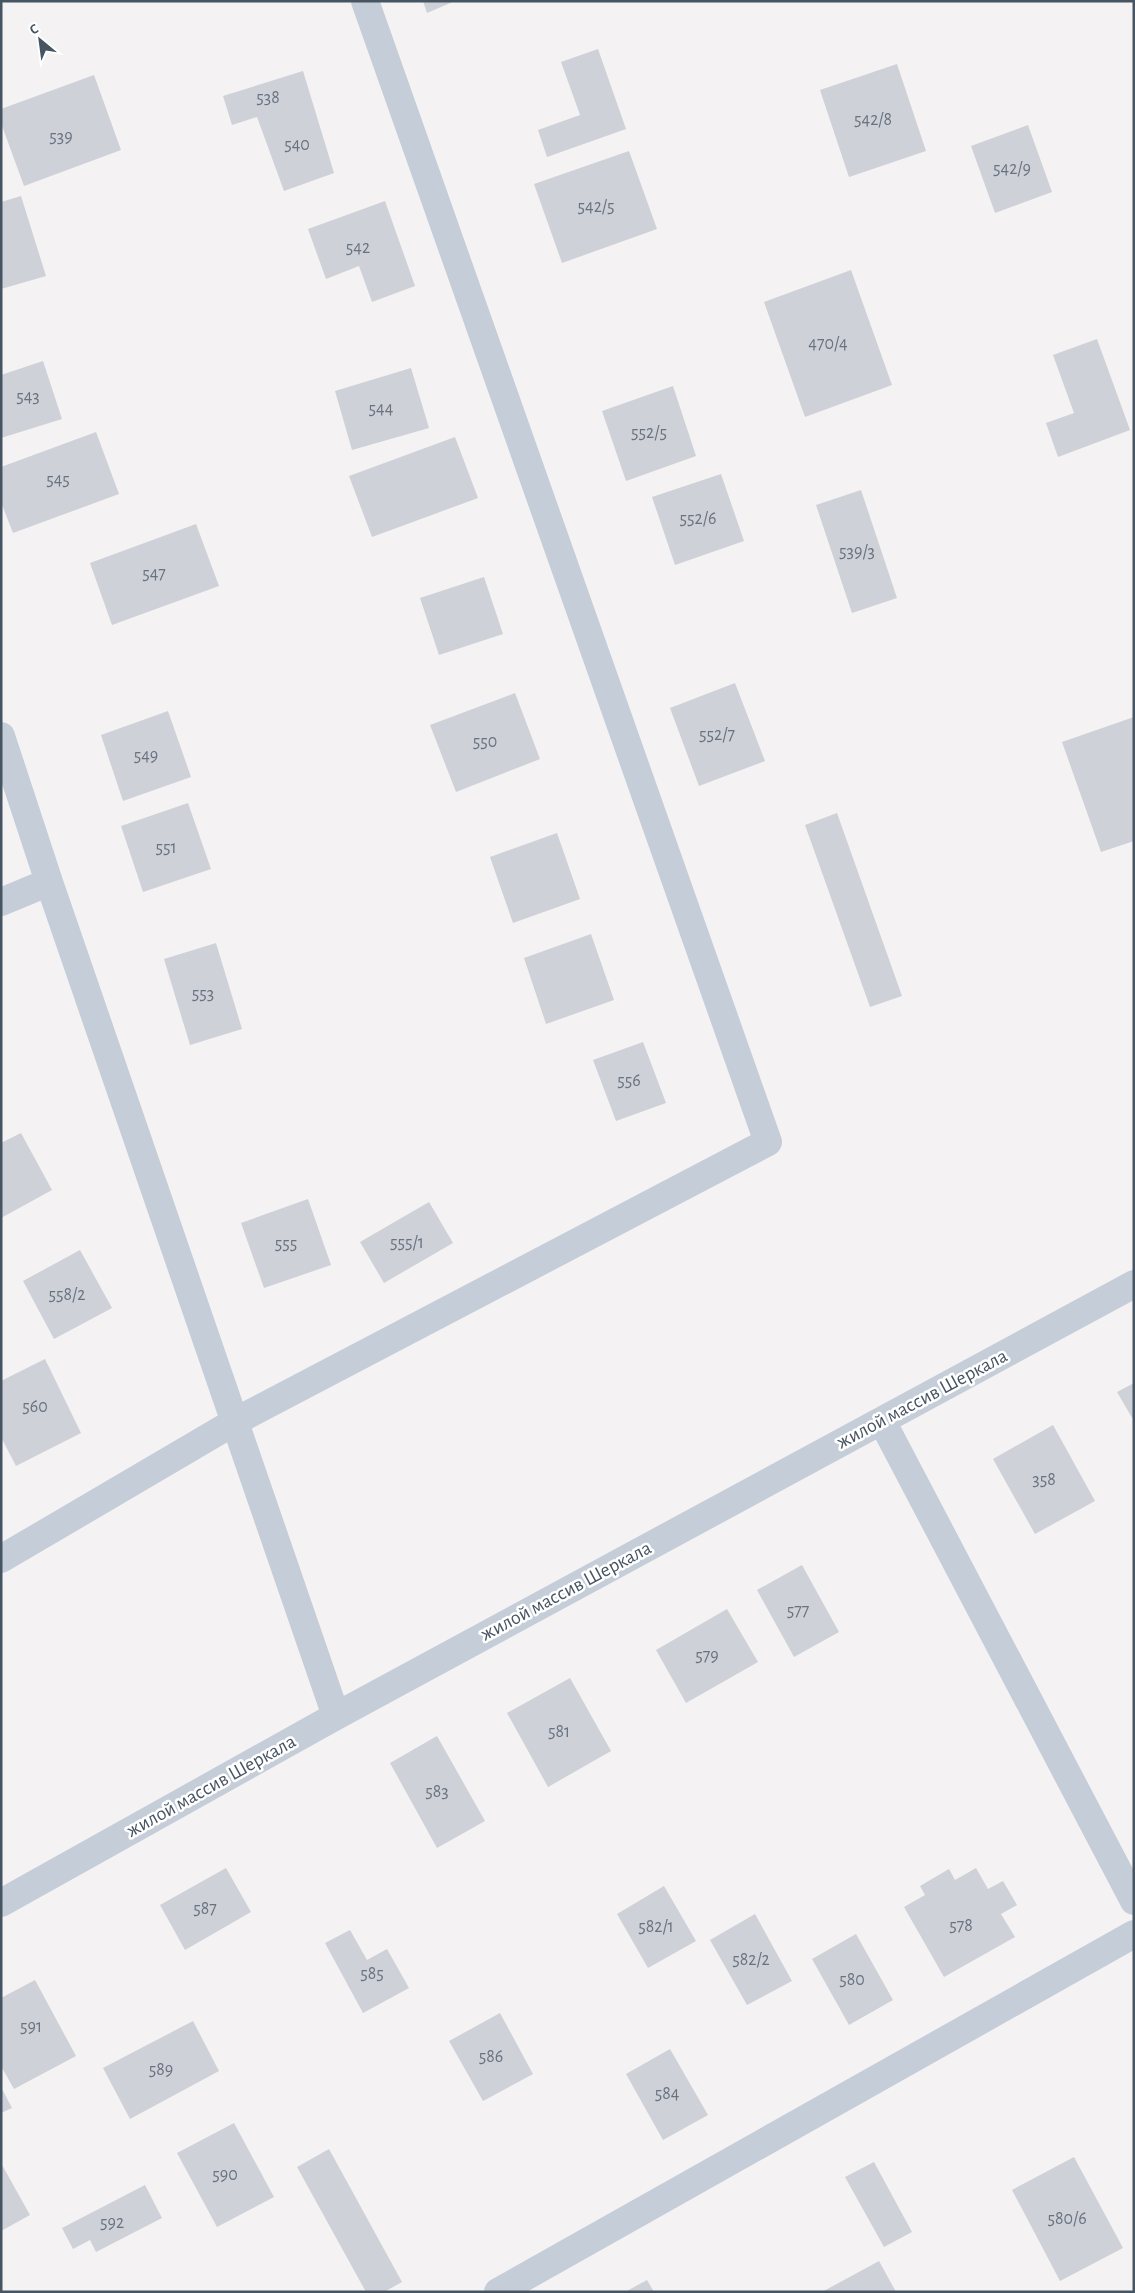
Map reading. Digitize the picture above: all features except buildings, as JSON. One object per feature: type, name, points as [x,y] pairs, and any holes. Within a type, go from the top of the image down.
[{"type":"street","points":[[1,1560],[236,1421],[768,1142],[365,1]]},
{"type":"street","points":[[1,736],[49,882],[336,1716]]},
{"type":"street","points":[[1,902],[49,882]]},
{"type":"street","name":"жилой массив Шеркала","points":[[1,1903],[336,1716],[1134,1284]]},
{"type":"street","points":[[882,1420],[1134,1901]]},
{"type":"street","points":[[498,2292],[1134,1934]]}]
